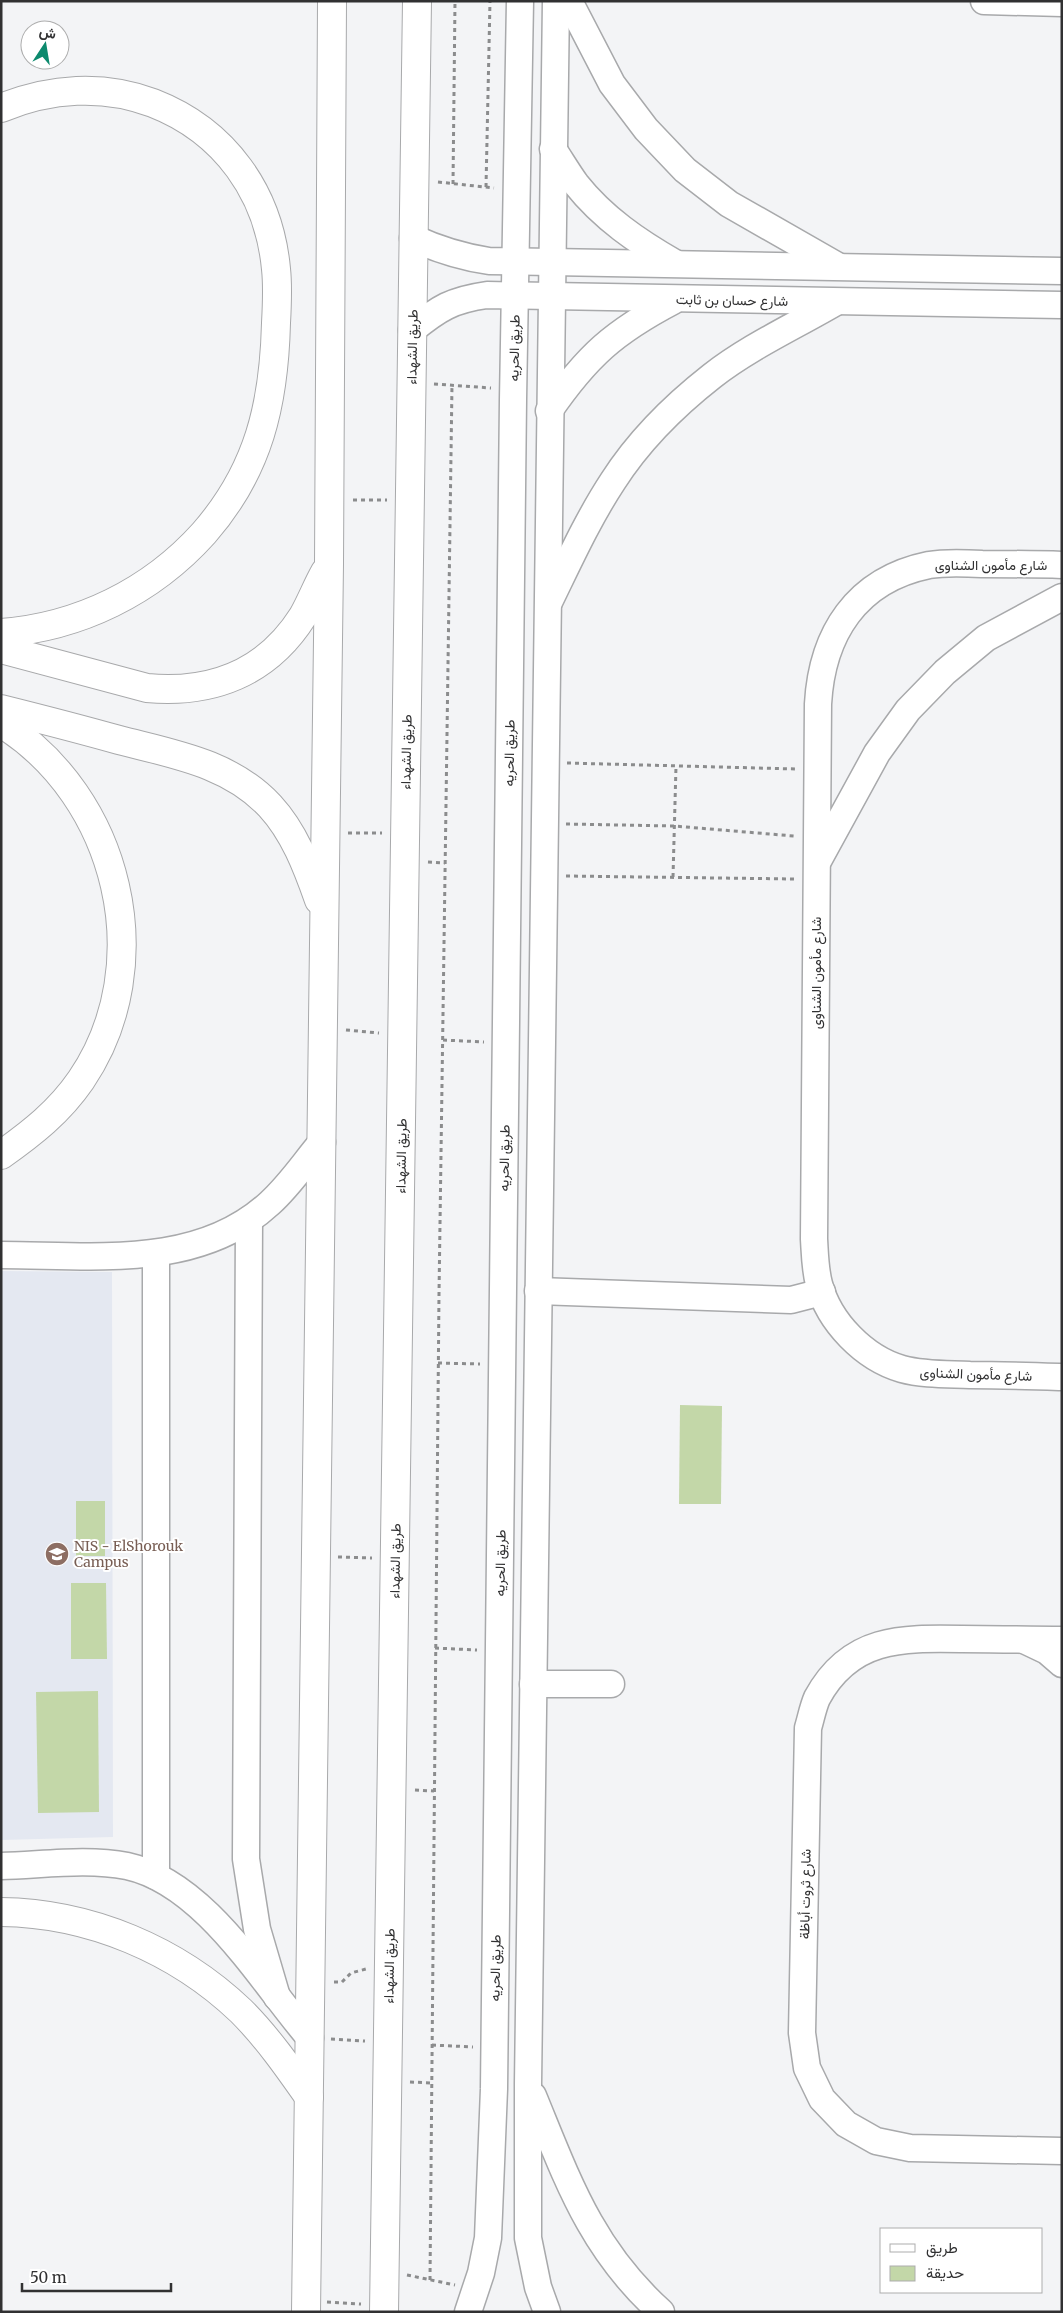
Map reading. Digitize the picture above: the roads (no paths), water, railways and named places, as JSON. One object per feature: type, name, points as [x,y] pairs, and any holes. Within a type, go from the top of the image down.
[{"type":"main road","points":[[306,2306],[326,833],[332,1]]},
{"type":"main road","name":"طريق الشهداء","points":[[384,2308],[417,1]]},
{"type":"main road","points":[[1,108],[29,97],[57,92],[85,90],[113,92],[141,98],[168,109],[192,123],[215,140],[234,160],[258,204],[271,239],[276,270],[277,300],[275,367],[263,426],[239,482],[204,532],[160,574],[108,605],[51,626],[1,633]]},
{"type":"main road","points":[[1,649],[147,688],[168,690],[208,686],[246,672],[277,647],[302,617],[329,564]]},
{"type":"main road","points":[[1,709],[202,762],[239,780],[260,796],[283,822],[301,853],[325,914]]},
{"type":"main road","points":[[1,723],[32,747],[56,770],[77,796],[94,825],[108,855],[116,887],[121,915],[123,944],[116,1000],[108,1028],[82,1079],[65,1102],[45,1122],[1,1155]]},
{"type":"main road","points":[[1,1912],[54,1917],[88,1924],[154,1950],[185,1968],[214,1988],[241,2011],[265,2037],[309,2097]]},
{"type":"street","name":"طريق الحريه","points":[[472,2301],[488,2238],[494,2089],[515,261],[520,1]]},
{"type":"street","points":[[546,2312],[538,2287],[528,2238],[528,2084],[542,875],[556,1]]},
{"type":"street","points":[[569,1],[612,84],[646,129],[685,170],[729,204],[842,267]]},
{"type":"street","points":[[984,1],[1062,3]]},
{"type":"street","points":[[553,149],[577,185],[606,216],[640,243],[678,264]]},
{"type":"street","points":[[413,238],[438,250],[489,261],[1062,272]]},
{"type":"street","name":"شارع حسان بن ثابت","points":[[412,330],[436,311],[460,299],[487,296],[1062,305]]},
{"type":"street","points":[[549,411],[574,376],[604,344],[638,319],[676,299]]},
{"type":"street","points":[[546,607],[590,521],[614,480],[650,435],[677,407],[713,376],[759,346],[837,302]]},
{"type":"street","name":"شارع مأمون الشناوى","points":[[1062,565],[958,563],[930,565],[903,572],[878,585],[856,603],[839,625],[827,650],[820,677],[818,769],[815,1255],[822,1292],[829,1308],[842,1327],[858,1344],[878,1358],[900,1368],[923,1373],[1062,1377]]},
{"type":"street","points":[[817,872],[876,753],[908,710],[945,672],[986,638],[1062,597]]},
{"type":"street","points":[[1,1255],[156,1253],[180,1250],[205,1243],[249,1220],[269,1204],[322,1142]]},
{"type":"street","points":[[249,1220],[246,1859],[257,1930],[277,1997]]},
{"type":"street","points":[[156,1253],[156,1876]]},
{"type":"street","points":[[538,1292],[791,1300],[822,1292]]},
{"type":"street","name":"شارع ثروت أباظة","points":[[1062,1640],[912,1638],[882,1643],[856,1655],[833,1674],[816,1699],[808,1728],[802,2033],[807,2068],[822,2099],[846,2124],[876,2141],[910,2148],[1062,2151]]},
{"type":"street","points":[[1024,1640],[1047,1651],[1062,1664]]},
{"type":"street","points":[[533,1684],[611,1684]]},
{"type":"street","points":[[1,1866],[106,1863],[128,1866],[156,1876],[180,1890],[196,1904],[241,1952],[310,2038]]},
{"type":"street","points":[[494,2089],[511,2090],[528,2084]]},
{"type":"street","points":[[528,2084],[576,2200],[604,2249],[640,2293],[662,2312]]},
{"type":"street","points":[[488,2238],[497,2233],[508,2232],[528,2238]]},
{"type":"place","name":"NIS - ElShorouk Campus","points":[[57,1554]]}]
